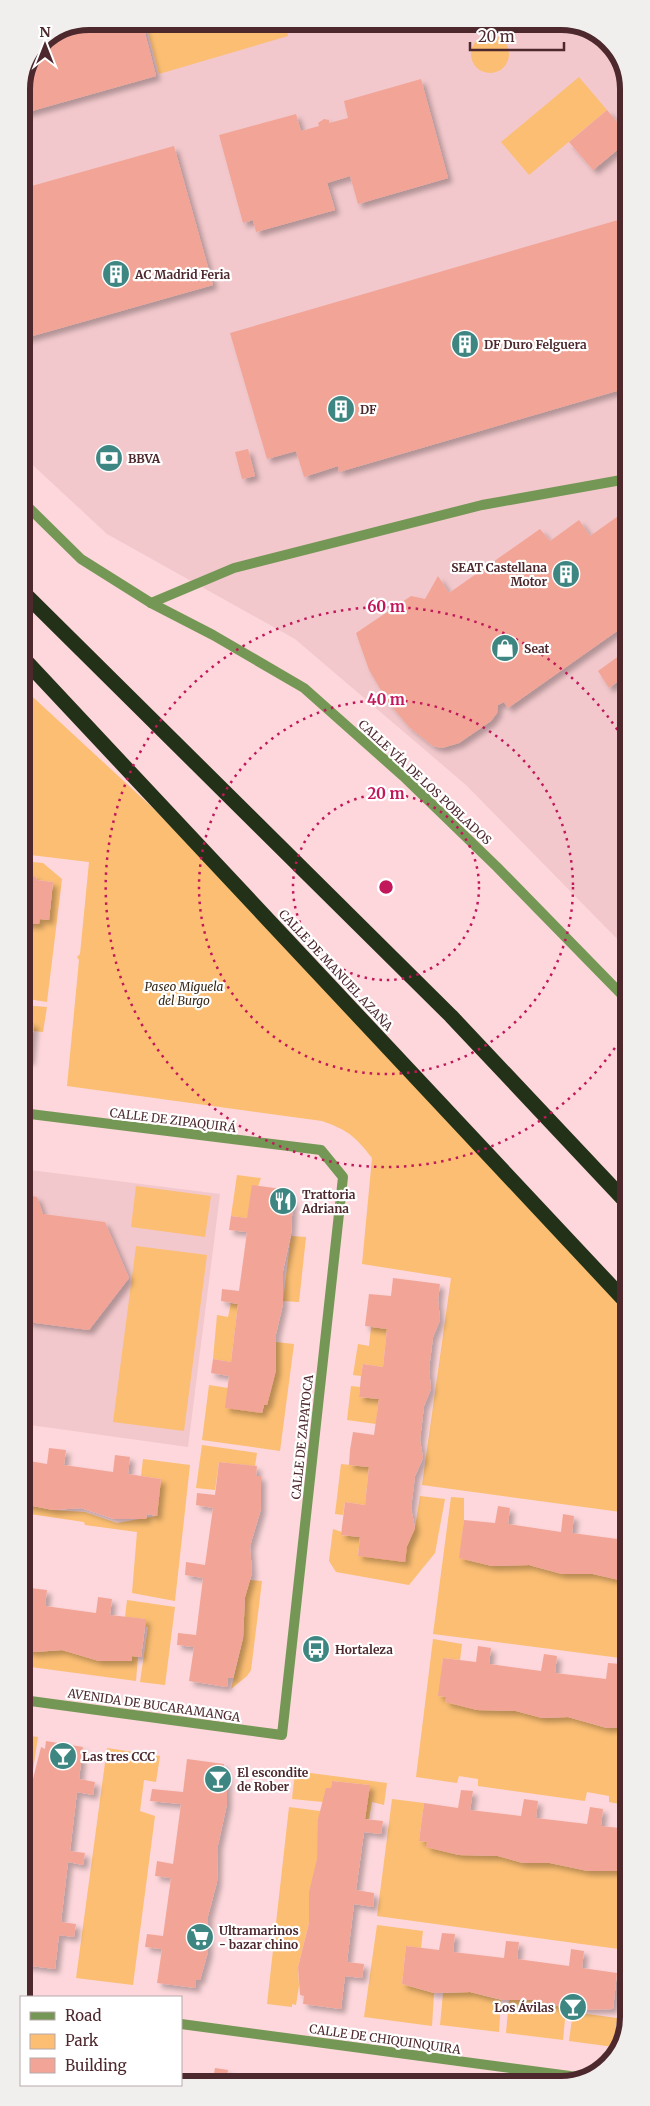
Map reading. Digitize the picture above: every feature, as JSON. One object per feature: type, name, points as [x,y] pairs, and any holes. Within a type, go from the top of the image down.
[{"type":"highway","points":[[30,598],[451,1016],[620,1196]]},
{"type":"highway","name":"CALLE DE MANUEL AZAÑA","points":[[30,666],[620,1295]]},
{"type":"street","points":[[151,603],[234,568],[482,505],[620,480]]},
{"type":"street","name":"CALLE VÍA DE LOS POBLADOS","points":[[30,509],[81,559],[151,603],[213,635],[304,688],[403,776],[497,867],[620,993]]},
{"type":"street","name":"CALLE DE ZIPAQUIRÁ","points":[[30,1115],[321,1150]]},
{"type":"street","name":"CALLE DE ZAPATOCA","points":[[282,1735],[343,1177],[321,1150]]},
{"type":"street","name":"AVENIDA DE BUCARAMANGA","points":[[30,1701],[282,1735]]},
{"type":"street","name":"CALLE DE CHIQUINQUIRA","points":[[182,2024],[566,2075]]},
{"type":"shaded area","points":[[89,30],[565,30],[580,33],[597,42],[610,56],[618,74],[620,89],[620,942],[466,785],[295,639],[107,534],[30,462],[31,79],[79,31]]},
{"type":"shaded area","points":[[30,1170],[220,1194],[188,1447],[30,1425]]},
{"type":"green space","points":[[147,30],[287,30],[288,36],[159,74]]},
{"type":"green space","points":[[490,35],[497,36],[503,41],[508,47],[508,61],[503,67],[497,72],[490,73],[483,72],[477,67],[472,61],[471,54],[472,47],[477,41],[483,36]]},
{"type":"green space","points":[[579,77],[607,110],[529,175],[501,142]]},
{"type":"green space","name":"Paseo Miguela del Burgo","points":[[30,694],[154,809],[620,1286],[620,1512],[422,1485],[451,1278],[362,1264],[372,1158],[351,1135],[322,1121],[67,1086],[79,960],[77,957],[80,954],[89,862],[30,855]]},
{"type":"green space","points":[[30,862],[43,863],[62,879],[47,1002],[30,999],[30,922],[40,919],[49,920],[53,882],[37,880],[36,877],[30,875]]},
{"type":"green space","points":[[30,1006],[47,1007],[43,1032],[33,1031],[34,1023],[30,1022]]},
{"type":"green space","points":[[237,1175],[261,1178],[247,1218],[231,1216]]},
{"type":"green space","points":[[136,1186],[211,1196],[205,1237],[131,1227]]},
{"type":"green space","points":[[291,1236],[306,1237],[299,1302],[283,1301]]},
{"type":"green space","points":[[136,1246],[207,1255],[184,1431],[113,1422]]},
{"type":"green space","points":[[231,1303],[238,1304],[231,1362],[213,1359],[217,1315],[228,1317]]},
{"type":"green space","points":[[371,1327],[387,1329],[383,1367],[363,1364],[361,1376],[353,1375],[358,1344],[369,1346]]},
{"type":"green space","points":[[276,1342],[294,1344],[280,1451],[202,1440],[209,1385],[228,1388],[262,1413],[264,1405],[267,1404],[276,1370]]},
{"type":"green space","points":[[351,1386],[360,1387],[359,1397],[379,1399],[376,1424],[347,1420]]},
{"type":"green space","points":[[202,1445],[257,1453],[255,1466],[219,1462],[215,1490],[196,1488]]},
{"type":"green space","points":[[143,1459],[190,1465],[175,1601],[132,1593],[137,1532],[85,1525],[84,1522],[30,1514],[30,1505],[53,1510],[85,1512],[117,1523],[156,1516],[161,1479],[141,1476]]},
{"type":"green space","points":[[341,1464],[369,1467],[365,1505],[345,1502],[343,1515],[335,1514]]},
{"type":"green space","points":[[420,1496],[445,1499],[435,1553],[409,1585],[336,1572],[329,1561],[333,1529],[342,1532],[341,1535],[360,1537],[358,1556],[407,1546],[415,1528]]},
{"type":"green space","points":[[451,1497],[464,1498],[460,1558],[492,1566],[529,1565],[562,1574],[593,1574],[620,1580],[620,1658],[433,1634]]},
{"type":"green space","points":[[250,1580],[262,1581],[251,1670],[247,1676],[231,1689],[243,1638],[245,1597]]},
{"type":"green space","points":[[127,1600],[175,1607],[165,1685],[140,1682],[148,1627],[145,1626],[145,1619],[125,1617]]},
{"type":"green space","points":[[433,1639],[462,1644],[460,1660],[443,1658],[439,1696],[446,1697],[446,1702],[478,1710],[516,1711],[543,1718],[568,1717],[607,1728],[620,1727],[620,1804],[609,1802],[609,1796],[587,1792],[585,1801],[478,1786],[478,1779],[459,1776],[457,1783],[416,1777]]},
{"type":"green space","points":[[62,1650],[99,1661],[131,1661],[132,1656],[138,1657],[136,1681],[30,1667],[30,1651]]},
{"type":"green space","points":[[30,1736],[38,1737],[30,1790]]},
{"type":"green space","points":[[107,1748],[160,1756],[156,1782],[144,1780],[140,1811],[155,1816],[133,1985],[76,1978]]},
{"type":"green space","points":[[295,1771],[387,1783],[384,1805],[372,1802],[369,1819],[365,1819],[369,1785],[332,1781],[331,1788],[323,1802],[292,1799]]},
{"type":"green space","points":[[392,1799],[424,1803],[419,1841],[427,1842],[427,1847],[459,1855],[498,1856],[523,1863],[550,1863],[588,1871],[620,1871],[620,1949],[377,1916]]},
{"type":"green space","points":[[289,1807],[320,1811],[317,1859],[309,1923],[298,1967],[299,1986],[296,2005],[292,2004],[292,2007],[267,2004]]},
{"type":"green space","points":[[377,1925],[423,1931],[421,1948],[406,1946],[402,1984],[434,1993],[432,2026],[364,2017]]},
{"type":"green space","points":[[470,1992],[501,2000],[499,2032],[440,2025],[443,1993]]},
{"type":"green space","points":[[509,2000],[535,2000],[566,2008],[563,2040],[506,2033]]},
{"type":"green space","points":[[573,2012],[617,2018],[615,2042],[612,2047],[569,2041]]},
{"type":"building","points":[[89,30],[144,30],[156,76],[30,111],[31,77],[34,66],[47,47],[66,34]]},
{"type":"building","points":[[421,79],[448,178],[358,204],[350,176],[327,183],[335,210],[256,232],[253,220],[243,223],[219,135],[296,114],[301,131],[319,126],[318,123],[324,119],[329,120],[329,123],[348,118],[344,101]]},
{"type":"building","points":[[607,110],[620,126],[620,148],[593,170],[569,142]]},
{"type":"building","points":[[174,146],[213,285],[30,337],[30,186]]},
{"type":"building","name":"DF Duro Felguera","points":[[618,220],[620,226],[620,390],[339,472],[338,466],[304,477],[296,451],[267,459],[230,333]]},
{"type":"building","points":[[248,449],[255,476],[242,479],[235,452]]},
{"type":"building","points":[[620,515],[620,629],[508,708],[504,702],[498,705],[497,713],[491,721],[459,743],[442,748],[433,746],[409,727],[388,702],[369,670],[356,633],[411,596],[425,599],[438,576],[449,593],[540,529],[550,541],[579,520],[590,536]]},
{"type":"building","points":[[620,655],[620,680],[609,688],[598,671]]},
{"type":"building","points":[[30,875],[36,877],[37,880],[53,882],[49,920],[40,919],[39,924],[30,924]]},
{"type":"building","points":[[30,1022],[34,1023],[30,1061]]},
{"type":"building","points":[[252,1185],[289,1190],[289,1198],[293,1199],[291,1234],[283,1271],[283,1304],[276,1334],[276,1370],[267,1405],[264,1405],[262,1413],[225,1408],[229,1376],[211,1373],[213,1359],[231,1362],[238,1304],[221,1301],[222,1289],[239,1291],[247,1232],[229,1230],[231,1216],[247,1218]]},
{"type":"building","points":[[30,1196],[37,1197],[43,1214],[105,1222],[129,1278],[89,1330],[30,1322]]},
{"type":"building","points":[[393,1278],[440,1284],[438,1300],[440,1320],[433,1337],[429,1369],[431,1389],[424,1406],[420,1440],[423,1458],[415,1476],[411,1508],[415,1528],[407,1546],[405,1562],[358,1556],[360,1537],[341,1535],[345,1502],[365,1505],[369,1467],[349,1465],[353,1432],[374,1435],[379,1399],[359,1397],[363,1364],[383,1367],[387,1329],[365,1326],[369,1294],[391,1296]]},
{"type":"building","points":[[49,1448],[66,1450],[64,1465],[113,1472],[115,1455],[130,1457],[128,1474],[161,1479],[157,1516],[147,1514],[146,1519],[114,1519],[81,1508],[53,1510],[30,1505],[30,1461],[47,1464]]},
{"type":"building","points":[[219,1462],[257,1466],[256,1476],[261,1476],[261,1509],[250,1546],[252,1573],[245,1597],[243,1638],[233,1678],[228,1678],[227,1687],[189,1681],[194,1647],[177,1645],[178,1633],[196,1635],[203,1578],[185,1575],[186,1562],[205,1565],[213,1508],[196,1505],[197,1493],[215,1495]]},
{"type":"building","points":[[498,1506],[510,1508],[508,1524],[561,1532],[563,1514],[574,1516],[572,1533],[620,1539],[620,1580],[593,1574],[562,1574],[529,1565],[492,1566],[459,1558],[464,1520],[495,1523]]},
{"type":"building","points":[[30,1588],[47,1590],[45,1606],[96,1613],[98,1597],[112,1599],[110,1615],[146,1619],[141,1657],[132,1656],[132,1661],[99,1661],[62,1650],[30,1651]]},
{"type":"building","points":[[478,1646],[491,1648],[489,1664],[541,1671],[544,1654],[557,1656],[555,1673],[606,1679],[608,1663],[620,1664],[620,1727],[607,1728],[568,1717],[542,1718],[516,1711],[477,1710],[445,1702],[446,1697],[438,1696],[443,1658],[476,1662]]},
{"type":"building","points":[[46,1741],[83,1747],[79,1779],[95,1782],[93,1795],[77,1792],[70,1851],[85,1853],[83,1865],[68,1862],[61,1922],[76,1924],[74,1937],[59,1935],[55,1969],[30,1966],[30,1826],[32,1819],[32,1783],[41,1747],[45,1749]]},
{"type":"building","points":[[187,1759],[224,1764],[224,1772],[227,1773],[227,1804],[218,1845],[217,1882],[208,1916],[208,1952],[200,1980],[196,1980],[196,1988],[157,1983],[162,1949],[145,1947],[147,1934],[163,1936],[171,1878],[155,1876],[157,1861],[173,1864],[181,1804],[150,1801],[152,1789],[183,1792]]},
{"type":"building","points":[[332,1781],[370,1785],[365,1819],[383,1821],[381,1834],[364,1832],[356,1890],[374,1893],[373,1907],[354,1904],[347,1962],[364,1964],[362,1978],[345,1976],[341,2009],[303,2004],[304,1996],[300,1995],[298,1967],[309,1923],[309,1892],[317,1859],[318,1819],[326,1788],[331,1788]]},
{"type":"building","points":[[461,1790],[473,1791],[470,1810],[521,1816],[524,1799],[538,1801],[536,1818],[587,1824],[590,1807],[603,1809],[601,1826],[620,1828],[620,1871],[588,1871],[550,1863],[523,1863],[498,1856],[459,1855],[426,1847],[427,1842],[419,1841],[424,1803],[458,1808]]},
{"type":"building","points":[[442,1933],[455,1934],[453,1952],[504,1958],[506,1941],[519,1942],[517,1959],[569,1966],[571,1949],[584,1951],[582,1968],[617,1973],[613,2009],[573,2010],[535,2000],[503,2000],[470,1992],[434,1993],[402,1984],[406,1946],[439,1950]]},
{"type":"building","points":[[215,2068],[228,2070],[227,2076],[214,2076]]},
{"type":"place","name":"AC Madrid Feria","points":[[116,274]]},
{"type":"place","name":"DF Duro Felguera","points":[[465,344]]},
{"type":"place","name":"DF","points":[[341,409]]},
{"type":"place","name":"BBVA","points":[[109,458]]},
{"type":"place","name":"SEAT Castellana Motor","points":[[566,574]]},
{"type":"place","name":"Seat","points":[[505,648]]},
{"type":"place","name":"Trattoria Adriana","points":[[283,1201]]},
{"type":"place","name":"Hortaleza","points":[[316,1649]]},
{"type":"place","name":"Las tres CCC","points":[[63,1756]]},
{"type":"place","name":"El escondite de Rober","points":[[218,1779]]},
{"type":"place","name":"Ultramarinos - bazar chino","points":[[200,1937]]},
{"type":"place","name":"Los Ávilas","points":[[573,2007]]}]
